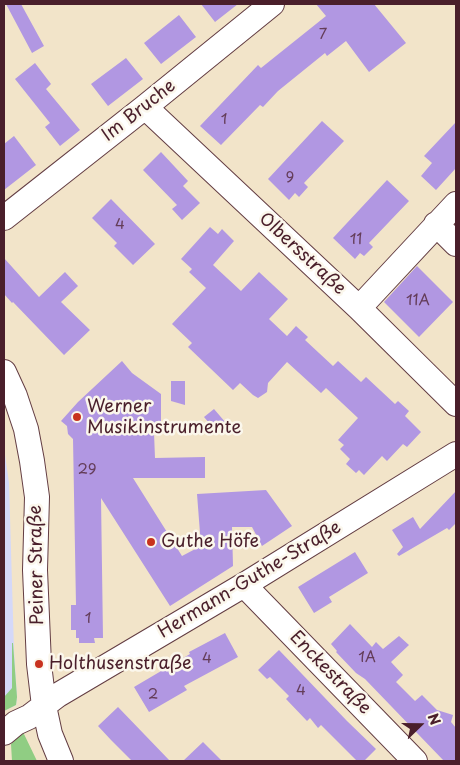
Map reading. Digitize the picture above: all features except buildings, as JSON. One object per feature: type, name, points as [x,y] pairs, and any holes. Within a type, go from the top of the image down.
[{"type":"street","name":"Im Bruche","points":[[4,218],[272,4]]},
{"type":"street","name":"Olbersstraße","points":[[145,107],[359,308],[456,404]]},
{"type":"street","points":[[359,308],[456,204]]},
{"type":"street","points":[[436,224],[456,244]]},
{"type":"street","name":"Peiner Straße","points":[[4,372],[15,396],[26,429],[37,497],[35,570],[39,664],[44,706],[50,734],[61,761]]},
{"type":"street","name":"Hermann-Guthe-Straße","points":[[44,706],[58,695],[244,585],[456,454]]},
{"type":"street","name":"Enckestraße","points":[[244,585],[415,761]]},
{"type":"street","points":[[4,733],[44,706]]},
{"type":"shaded area","points":[[4,448],[9,483],[17,697],[16,705],[4,711]]},
{"type":"green space","points":[[12,643],[17,697],[16,705],[4,711],[4,697],[12,688]]},
{"type":"green space","points":[[23,732],[37,761],[12,761],[11,744]]},
{"type":"place","name":"Werner Musikinstrumente","points":[[77,417]]},
{"type":"place","name":"Guthe Höfe","points":[[151,542]]},
{"type":"place","name":"Holthusenstraße","points":[[39,664]]}]
